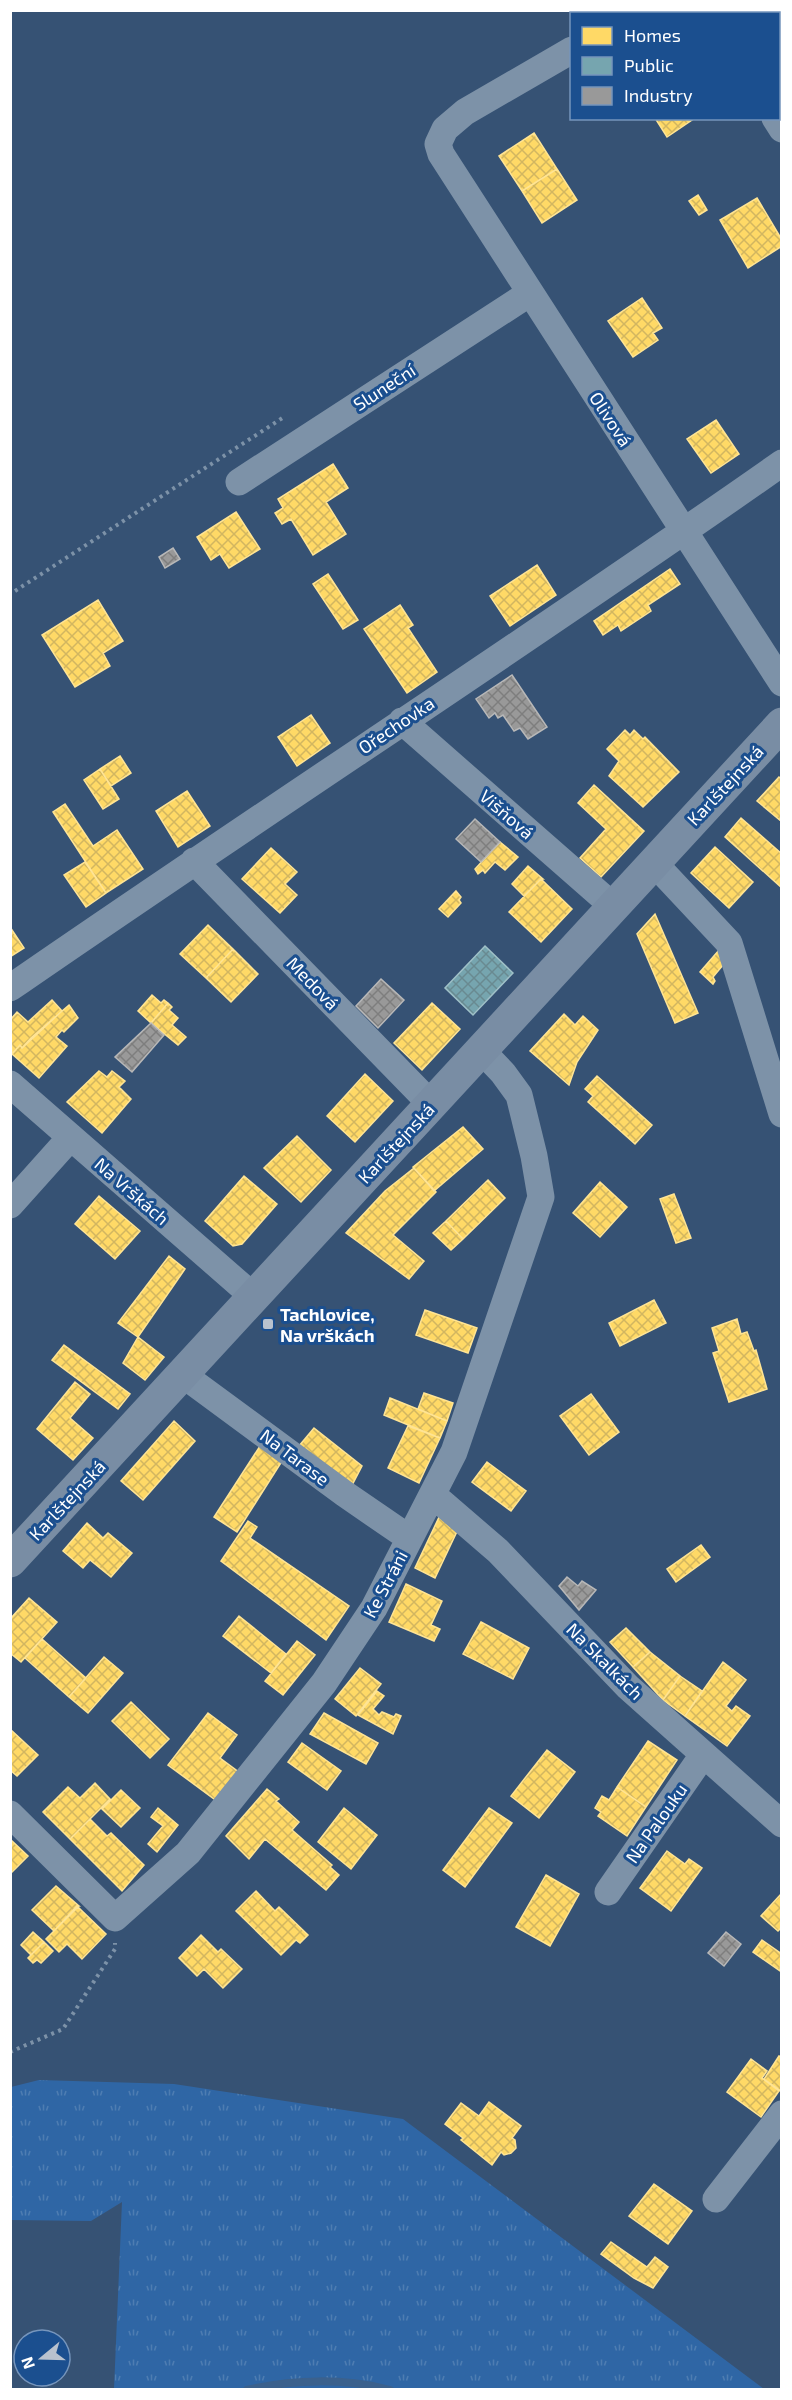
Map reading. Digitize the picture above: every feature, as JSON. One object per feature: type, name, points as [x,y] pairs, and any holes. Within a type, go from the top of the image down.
[{"type":"main road","name":"Karlštejnská","points":[[10,1561],[782,724]]},
{"type":"street","name":"Olivová","points":[[570,51],[465,112],[445,129],[438,144],[441,154],[782,683]]},
{"type":"street","name":"Sluneční","points":[[238,482],[530,293]]},
{"type":"street","name":"Ořechovka","points":[[10,988],[194,861],[684,532],[782,463]]},
{"type":"street","name":"Višňová","points":[[402,722],[613,906]]},
{"type":"street","name":"Medová","points":[[194,861],[432,1104]]},
{"type":"street","points":[[654,862],[729,943],[782,1114]]},
{"type":"street","name":"Ke Stráni","points":[[115,1918],[189,1852],[324,1683],[374,1608],[454,1452],[541,1197],[534,1156],[519,1095],[503,1072],[482,1051]]},
{"type":"street","name":"Na Vrškách","points":[[10,1084],[254,1297]]},
{"type":"street","points":[[10,1205],[70,1138]]},
{"type":"street","name":"Na Tarase","points":[[182,1374],[345,1494],[409,1538]]},
{"type":"street","name":"Na Skalkách","points":[[432,1495],[498,1551],[628,1687],[782,1824]]},
{"type":"street","name":"Na Palouku","points":[[609,1892],[703,1755]]},
{"type":"street","points":[[10,1814],[115,1918]]},
{"type":"street","points":[[716,2199],[782,2114]]},
{"type":"path","points":[[10,2052],[63,2029],[115,1948],[115,1918]]},
{"type":"green space","points":[[39,2080],[174,2084],[403,2119],[764,2389],[114,2389],[122,2202],[91,2221],[11,2220],[11,2087]]},
{"type":"building: Homes","points":[[782,16],[782,64],[780,62],[780,17]]},
{"type":"building: Homes","points":[[656,120],[692,120],[667,137]]},
{"type":"building: Homes","points":[[534,133],[557,169],[522,191],[499,156]]},
{"type":"building: Homes","points":[[557,169],[577,200],[542,223],[522,191]]},
{"type":"building: Homes","points":[[698,195],[707,210],[699,215],[689,201]]},
{"type":"building: Homes","points":[[757,198],[782,240],[782,246],[748,268],[720,220]]},
{"type":"building: Homes","points":[[642,298],[662,328],[653,333],[658,340],[633,357],[608,321]]},
{"type":"building: Homes","points":[[716,420],[739,454],[711,473],[687,439]]},
{"type":"building: Homes","points":[[333,464],[348,488],[326,502],[346,534],[313,555],[291,519],[282,524],[275,513],[283,508],[278,499]]},
{"type":"building: Homes","points":[[236,512],[260,549],[229,568],[220,554],[211,560],[197,537]]},
{"type":"building: Homes","points":[[537,565],[556,595],[510,626],[490,596]]},
{"type":"building: Homes","points":[[670,569],[680,584],[648,605],[651,611],[621,631],[618,625],[603,635],[594,621]]},
{"type":"building: Homes","points":[[328,574],[358,620],[343,629],[313,584]]},
{"type":"building: Homes","points":[[98,600],[123,641],[103,653],[110,666],[75,687],[42,635]]},
{"type":"building: Homes","points":[[400,605],[413,625],[408,628],[437,672],[407,693],[364,629]]},
{"type":"building: Homes","points":[[311,715],[330,743],[297,766],[278,737]]},
{"type":"building: Homes","points":[[625,730],[630,735],[634,730],[643,739],[645,737],[679,772],[643,807],[609,776],[619,761],[607,749]]},
{"type":"building: Homes","points":[[120,756],[131,773],[111,786],[100,769]]},
{"type":"building: Homes","points":[[100,769],[119,799],[103,809],[84,780]]},
{"type":"building: Homes","points":[[779,777],[782,779],[782,822],[757,801]]},
{"type":"building: Homes","points":[[594,785],[644,831],[601,877],[580,858],[606,829],[578,803]]},
{"type":"building: Homes","points":[[187,791],[210,826],[178,847],[156,811]]},
{"type":"building: Homes","points":[[65,804],[93,846],[117,830],[143,869],[106,893],[53,812]]},
{"type":"building: Homes","points":[[741,818],[782,854],[782,888],[725,837]]},
{"type":"building: Homes","points":[[500,842],[518,857],[505,870],[495,862],[485,873],[483,870],[478,874],[475,869]]},
{"type":"building: Homes","points":[[715,847],[753,882],[729,908],[691,873]]},
{"type":"building: Homes","points":[[271,848],[297,872],[285,884],[297,895],[280,913],[242,879]]},
{"type":"building: Homes","points":[[85,862],[106,893],[86,907],[64,875]]},
{"type":"building: Homes","points":[[528,866],[543,879],[524,896],[512,884]]},
{"type":"building: Homes","points":[[541,879],[572,909],[541,942],[509,912]]},
{"type":"building: Homes","points":[[456,891],[461,897],[459,900],[461,903],[448,917],[439,909]]},
{"type":"building: Homes","points":[[655,914],[698,1013],[675,1023],[637,934]]},
{"type":"building: Homes","points":[[208,925],[233,949],[206,978],[180,954]]},
{"type":"building: Homes","points":[[10,927],[24,948],[10,957]]},
{"type":"building: Homes","points":[[233,949],[258,974],[231,1002],[206,978]]},
{"type":"building: Homes","points":[[719,950],[728,959],[713,977],[715,981],[713,984],[700,972]]},
{"type":"building: Homes","points":[[152,995],[161,1003],[164,1000],[168,1003],[151,1023],[138,1011]]},
{"type":"building: Homes","points":[[52,1000],[62,1011],[22,1048],[20,1045],[12,1054],[10,1020],[17,1012],[28,1022]]},
{"type":"building: Homes","points":[[168,1003],[172,1007],[169,1010],[178,1018],[172,1025],[186,1037],[178,1045],[151,1023]]},
{"type":"building: Homes","points":[[432,1003],[460,1029],[422,1070],[394,1043]]},
{"type":"building: Homes","points":[[69,1005],[78,1018],[56,1037],[67,1046],[39,1078],[12,1054],[20,1045],[22,1048]]},
{"type":"building: Homes","points":[[564,1014],[575,1025],[583,1016],[598,1030],[577,1062],[569,1085],[530,1051]]},
{"type":"building: Homes","points":[[99,1071],[107,1077],[112,1071],[125,1081],[119,1087],[131,1099],[102,1133],[67,1102]]},
{"type":"building: Homes","points":[[365,1074],[393,1101],[355,1142],[327,1116]]},
{"type":"building: Homes","points":[[597,1076],[652,1125],[635,1144],[588,1102],[593,1096],[585,1089]]},
{"type":"building: Homes","points":[[463,1127],[483,1149],[434,1191],[413,1167]]},
{"type":"building: Homes","points":[[297,1136],[331,1170],[301,1202],[264,1168]]},
{"type":"building: Homes","points":[[414,1168],[436,1192],[393,1235],[424,1261],[409,1279],[346,1233],[385,1191]]},
{"type":"building: Homes","points":[[244,1176],[277,1204],[242,1244],[233,1246],[205,1221]]},
{"type":"building: Homes","points":[[488,1180],[505,1198],[463,1239],[446,1221]]},
{"type":"building: Homes","points":[[600,1182],[627,1207],[600,1237],[573,1213]]},
{"type":"building: Homes","points":[[674,1194],[691,1238],[676,1243],[660,1199]]},
{"type":"building: Homes","points":[[99,1196],[140,1231],[115,1259],[75,1224]]},
{"type":"building: Homes","points":[[446,1221],[463,1239],[451,1250],[433,1233]]},
{"type":"building: Homes","points":[[169,1256],[185,1269],[138,1337],[118,1323]]},
{"type":"building: Homes","points":[[654,1300],[666,1323],[620,1346],[609,1323]]},
{"type":"building: Homes","points":[[425,1310],[477,1328],[468,1353],[416,1335]]},
{"type":"building: Homes","points":[[737,1319],[741,1334],[747,1332],[754,1351],[756,1350],[767,1389],[729,1402],[713,1353],[719,1351],[712,1328]]},
{"type":"building: Homes","points":[[138,1337],[164,1357],[145,1380],[123,1363]]},
{"type":"building: Homes","points":[[64,1345],[130,1394],[118,1409],[52,1360]]},
{"type":"building: Homes","points":[[75,1382],[90,1394],[70,1418],[93,1438],[73,1460],[37,1429]]},
{"type":"building: Homes","points":[[424,1393],[453,1403],[447,1421],[418,1409]]},
{"type":"building: Homes","points":[[591,1394],[619,1432],[589,1455],[560,1416]]},
{"type":"building: Homes","points":[[390,1398],[447,1421],[440,1438],[384,1415]]},
{"type":"building: Homes","points":[[174,1421],[195,1441],[143,1500],[121,1481]]},
{"type":"building: Homes","points":[[408,1426],[440,1438],[419,1483],[388,1468]]},
{"type":"building: Homes","points":[[314,1428],[362,1466],[350,1489],[299,1446]]},
{"type":"building: Homes","points":[[262,1443],[284,1458],[237,1532],[214,1517]]},
{"type":"building: Homes","points":[[487,1462],[526,1491],[511,1511],[472,1482]]},
{"type":"building: Homes","points":[[441,1513],[461,1523],[435,1578],[415,1568]]},
{"type":"building: Homes","points":[[248,1521],[257,1527],[250,1538],[349,1606],[326,1640],[221,1561]]},
{"type":"building: Homes","points":[[87,1523],[103,1538],[108,1533],[132,1553],[111,1577],[90,1560],[83,1568],[63,1551]]},
{"type":"building: Homes","points":[[701,1545],[710,1557],[676,1582],[667,1569]]},
{"type":"building: Homes","points":[[406,1584],[442,1601],[431,1625],[440,1629],[434,1641],[389,1622]]},
{"type":"building: Homes","points":[[29,1598],[57,1622],[21,1662],[10,1653],[10,1619]]},
{"type":"building: Homes","points":[[239,1616],[286,1654],[271,1673],[223,1636]]},
{"type":"building: Homes","points":[[481,1622],[529,1648],[513,1679],[463,1654]]},
{"type":"building: Homes","points":[[626,1628],[650,1652],[633,1667],[610,1642]]},
{"type":"building: Homes","points":[[42,1639],[86,1678],[69,1697],[25,1658]]},
{"type":"building: Homes","points":[[297,1641],[315,1655],[283,1695],[265,1681]]},
{"type":"building: Homes","points":[[650,1652],[680,1676],[663,1700],[633,1667]]},
{"type":"building: Homes","points":[[104,1657],[123,1673],[88,1713],[69,1697]]},
{"type":"building: Homes","points":[[723,1662],[746,1680],[726,1706],[732,1711],[736,1706],[750,1716],[727,1746],[685,1716]]},
{"type":"building: Homes","points":[[360,1668],[381,1684],[356,1716],[335,1699]]},
{"type":"building: Homes","points":[[680,1676],[702,1691],[685,1716],[663,1700]]},
{"type":"building: Homes","points":[[377,1691],[384,1696],[373,1709],[379,1715],[382,1712],[394,1717],[396,1714],[401,1716],[393,1734],[358,1715]]},
{"type":"building: Homes","points":[[131,1702],[169,1739],[150,1758],[112,1721]]},
{"type":"building: Homes","points":[[208,1713],[237,1735],[220,1758],[240,1773],[218,1802],[168,1765]]},
{"type":"building: Homes","points":[[324,1713],[378,1743],[366,1764],[310,1734]]},
{"type":"building: Homes","points":[[10,1729],[38,1755],[17,1776],[10,1770]]},
{"type":"building: Homes","points":[[648,1741],[677,1760],[646,1807],[617,1787]]},
{"type":"building: Homes","points":[[302,1743],[341,1771],[327,1790],[288,1762]]},
{"type":"building: Homes","points":[[547,1750],[575,1772],[539,1818],[511,1796]]},
{"type":"building: Homes","points":[[95,1783],[110,1799],[70,1839],[43,1812],[68,1787],[80,1798]]},
{"type":"building: Homes","points":[[617,1787],[646,1807],[627,1836],[598,1816],[601,1812],[595,1808],[602,1796],[609,1800]]},
{"type":"building: Homes","points":[[267,1789],[279,1799],[276,1801],[299,1822],[292,1830],[332,1865],[330,1867],[339,1875],[326,1890],[265,1839],[249,1859],[226,1836]]},
{"type":"building: Homes","points":[[121,1790],[140,1808],[121,1827],[102,1809]]},
{"type":"building: Homes","points":[[158,1808],[178,1825],[157,1852],[148,1844],[163,1826],[151,1817]]},
{"type":"building: Homes","points":[[344,1808],[377,1835],[351,1869],[318,1842]]},
{"type":"building: Homes","points":[[489,1808],[512,1823],[465,1887],[443,1870]]},
{"type":"building: Homes","points":[[90,1819],[107,1836],[111,1833],[144,1865],[122,1891],[70,1839]]},
{"type":"building: Homes","points":[[10,1839],[28,1856],[11,1873],[10,1873]]},
{"type":"building: Homes","points":[[667,1851],[685,1864],[689,1859],[702,1868],[671,1911],[640,1888]]},
{"type":"building: Homes","points":[[546,1875],[579,1894],[550,1946],[516,1927]]},
{"type":"building: Homes","points":[[56,1886],[79,1906],[54,1931],[32,1910]]},
{"type":"building: Homes","points":[[256,1891],[275,1911],[279,1907],[308,1935],[300,1943],[296,1940],[281,1955],[236,1911]]},
{"type":"building: Homes","points":[[782,1893],[782,1927],[778,1931],[761,1916]]},
{"type":"building: Homes","points":[[78,1907],[106,1934],[82,1959],[67,1944],[59,1952],[46,1939]]},
{"type":"building: Homes","points":[[33,1932],[44,1942],[31,1955],[21,1945]]},
{"type":"building: Homes","points":[[201,1935],[218,1952],[221,1949],[242,1969],[223,1988],[204,1969],[197,1976],[179,1958]]},
{"type":"building: Homes","points":[[762,1940],[782,1954],[780,1971],[753,1952]]},
{"type":"building: Homes","points":[[44,1942],[53,1951],[41,1963],[37,1960],[33,1963],[28,1958]]},
{"type":"building: Homes","points":[[779,2056],[782,2057],[781,2091],[764,2079]]},
{"type":"building: Homes","points":[[751,2059],[767,2071],[762,2078],[779,2091],[761,2117],[727,2092]]},
{"type":"building: Homes","points":[[489,2102],[521,2126],[512,2138],[515,2140],[516,2148],[504,2155],[501,2152],[492,2165],[445,2124],[461,2103],[479,2116]]},
{"type":"building: Homes","points":[[654,2184],[692,2211],[668,2244],[629,2216]]},
{"type":"building: Homes","points":[[611,2242],[647,2267],[655,2257],[668,2267],[653,2288],[634,2278],[601,2254]]},
{"type":"building: Public","points":[[485,946],[513,973],[473,1015],[445,988]]},
{"type":"building: Industry","points":[[173,548],[180,559],[165,568],[159,557]]},
{"type":"building: Industry","points":[[512,675],[547,727],[528,739],[520,728],[514,731],[503,715],[498,718],[495,713],[489,718],[476,699]]},
{"type":"building: Industry","points":[[475,819],[500,842],[481,862],[456,839]]},
{"type":"building: Industry","points":[[381,979],[404,1000],[378,1028],[356,1006]]},
{"type":"building: Industry","points":[[151,1023],[164,1035],[132,1072],[115,1057]]},
{"type":"building: Industry","points":[[567,1577],[578,1586],[582,1581],[596,1590],[579,1610],[559,1586]]},
{"type":"building: Industry","points":[[726,1932],[741,1944],[724,1966],[708,1953]]},
{"type":"waterway","points":[[247,2390],[319,2381],[355,2383],[390,2390]]},
{"type":"place","name":"Tachlovice, Na vrškách","points":[[268,1324]]}]
